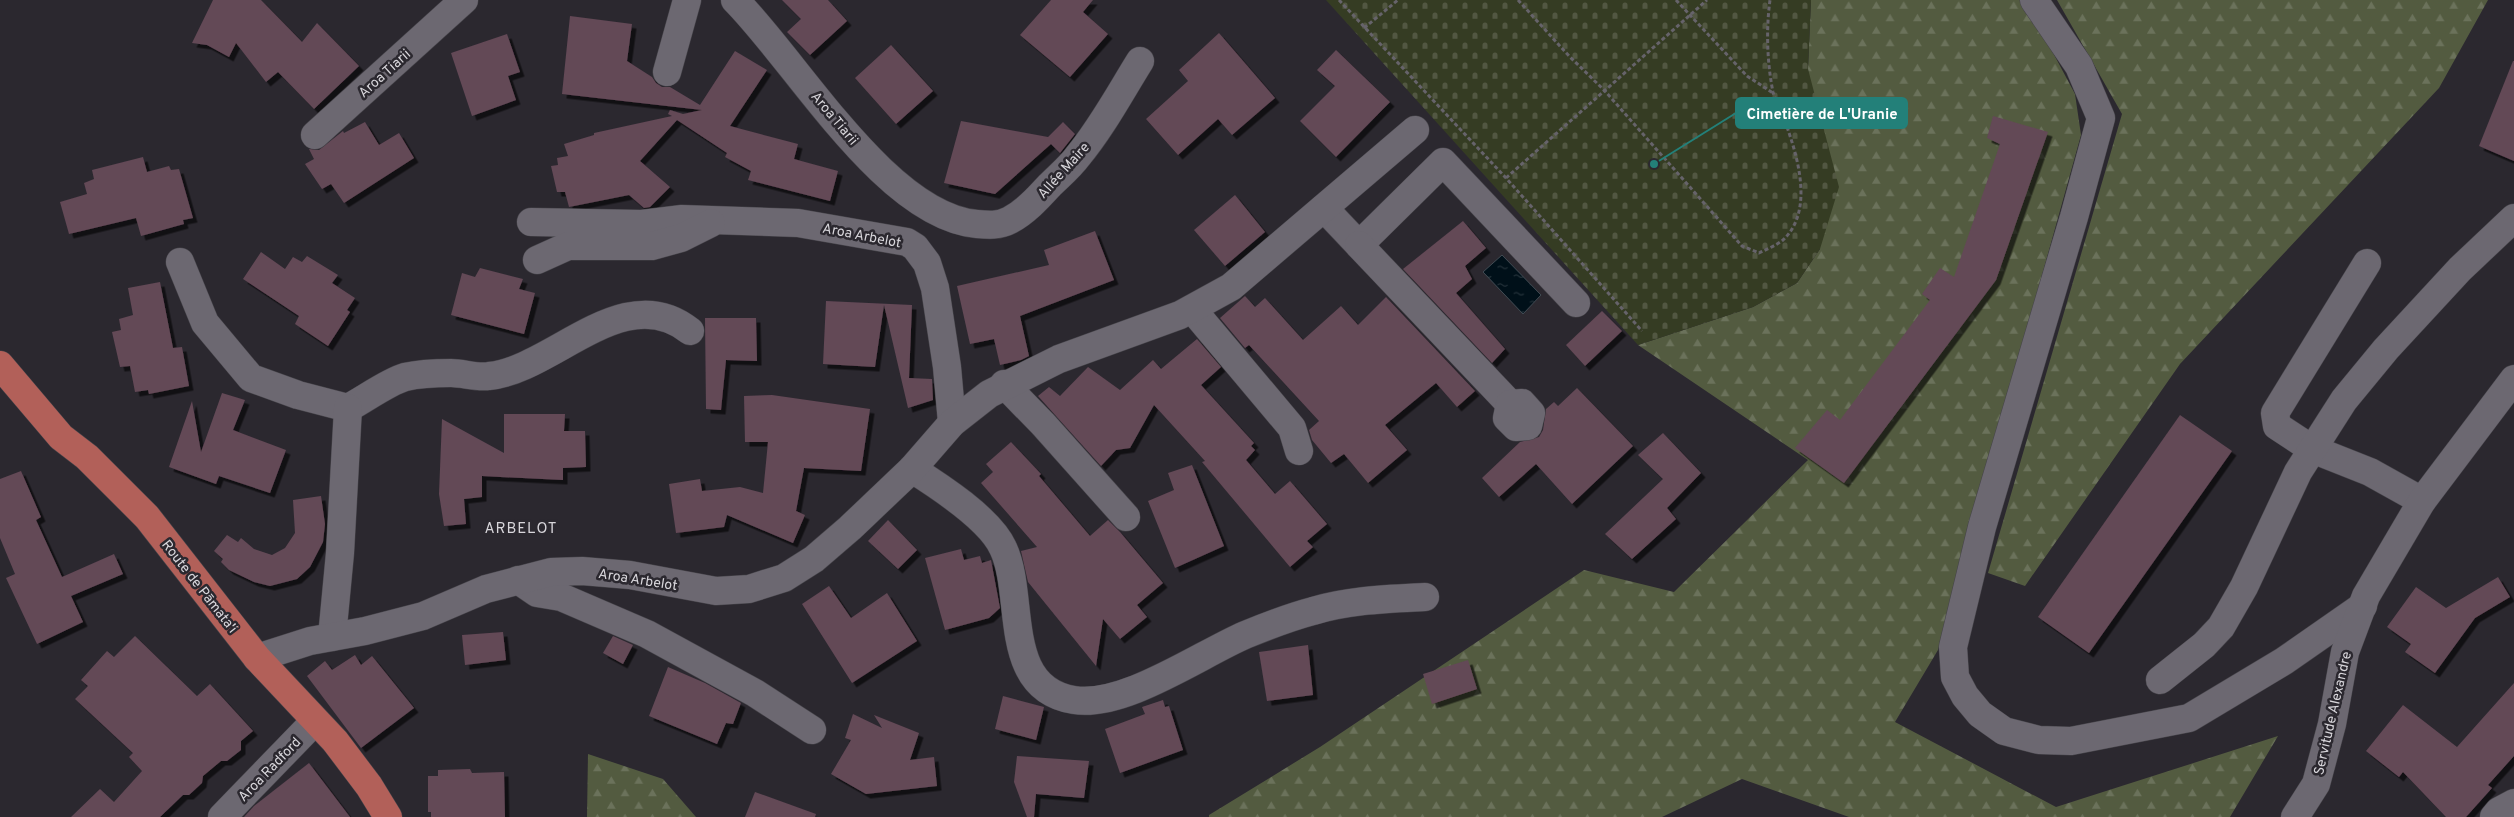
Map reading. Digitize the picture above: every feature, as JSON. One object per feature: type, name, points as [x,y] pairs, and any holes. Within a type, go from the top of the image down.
[{"type":"main road","name":"Route de Pāmata'i","points":[[0,365],[61,437],[87,457],[147,517],[257,658],[335,740],[369,786],[388,817]]},
{"type":"street","points":[[669,0],[659,64],[687,0]]},
{"type":"street","name":"Aroa Tiarii","points":[[736,0],[780,50],[862,151],[882,172],[915,198],[951,218]]},
{"type":"street","points":[[2034,0],[2079,66],[2101,118],[2074,217],[1982,527],[1952,647],[1955,677],[1965,696],[1980,714],[2004,731],[2039,740],[2071,740],[2189,718],[2284,661],[2363,606]]},
{"type":"street","name":"Aroa Tiarii","points":[[315,135],[458,5]]},
{"type":"street","name":"Allée Maire","points":[[951,218],[967,223],[994,226],[1009,221],[1029,207],[1078,157],[1140,61]]},
{"type":"street","name":"Aroa Arbelot","points":[[257,658],[310,641],[423,616],[486,589],[551,572],[582,571],[630,575],[716,591],[748,589],[784,578],[814,558],[912,469],[952,423],[1004,384],[1057,360],[1192,309],[1232,287],[1415,130]]},
{"type":"street","points":[[1359,245],[1443,162],[1576,303]]},
{"type":"street","points":[[1331,201],[1359,245],[1510,404]]},
{"type":"street","points":[[2160,680],[2222,628],[2244,587],[2298,472],[2344,400],[2386,349],[2460,269],[2514,218]]},
{"type":"street","name":"Aroa Arbelot","points":[[531,222],[642,224],[682,219],[798,223],[900,241],[915,247],[927,263],[935,288],[947,367],[952,423]]},
{"type":"street","points":[[537,260],[568,246],[652,246],[681,238],[717,220]]},
{"type":"street","points":[[180,262],[205,323],[250,378],[298,395],[348,408],[405,377],[450,373],[489,376],[526,364],[585,332],[633,315],[660,316],[674,320],[690,331]]},
{"type":"street","points":[[2367,263],[2275,413],[2277,426],[2312,449],[2370,472],[2422,501]]},
{"type":"street","points":[[1192,309],[1292,428],[1299,451]]},
{"type":"street","name":"Servitude Alexandre","points":[[2295,817],[2316,784],[2332,724],[2345,652],[2366,596],[2422,501],[2514,378]]},
{"type":"street","points":[[1004,384],[1043,424],[1126,517]]},
{"type":"street","points":[[332,637],[340,553],[348,408]]},
{"type":"street","points":[[912,469],[958,501],[989,529],[1003,547],[1010,570],[1019,640],[1028,667],[1039,681],[1055,693],[1074,700],[1100,700],[1136,689],[1245,636],[1312,611],[1363,601],[1425,597]]},
{"type":"street","points":[[518,580],[537,593],[561,597],[647,634],[755,693],[812,730]]},
{"type":"street","name":"Aroa Radford","points":[[222,817],[315,721]]},
{"type":"street","points":[[2494,817],[2499,811],[2514,803]]},
{"type":"path","points":[[1339,0],[1506,178],[1642,331]]},
{"type":"path","points":[[1364,28],[1398,0]]},
{"type":"path","points":[[1518,0],[1569,56],[1604,90],[1742,246],[1759,253],[1782,240],[1795,224],[1802,195],[1798,168],[1788,128],[1774,93],[1769,57],[1770,0]]},
{"type":"path","points":[[1676,0],[1747,76],[1774,93]]},
{"type":"path","points":[[1506,178],[1707,0]]},
{"type":"green space","points":[[1326,0],[1811,0],[1808,69],[1839,187],[1820,249],[1797,283],[1753,307],[1638,345]]},
{"type":"green space","points":[[1811,0],[2025,0],[2075,94],[2081,135],[1938,650],[1895,722],[2056,807],[2278,736],[2230,817],[1849,817],[1742,779],[1662,817],[1209,817],[1209,815],[1320,747],[1584,570],[1674,592],[1808,460],[1638,345],[1753,307],[1797,283],[1820,249],[1808,69]]},
{"type":"green space","points":[[2057,0],[2488,0],[2439,88],[2180,364],[2025,586],[1988,573],[2122,114]]},
{"type":"green space","points":[[588,754],[663,779],[696,817],[587,817]]},
{"type":"water","points":[[1502,255],[1541,295],[1523,314],[1483,272]]},
{"type":"building","points":[[213,0],[261,0],[302,42],[317,23],[359,66],[314,109],[278,72],[266,82],[236,43],[229,57],[207,45],[192,43]]},
{"type":"building","points":[[782,0],[828,0],[847,21],[810,55],[787,32],[801,19]]},
{"type":"building","points":[[1051,0],[1093,0],[1083,12],[1108,34],[1070,77],[1020,35]]},
{"type":"building","points":[[570,16],[632,24],[627,61],[652,77],[662,87],[670,87],[700,105],[735,51],[767,70],[730,126],[798,144],[794,159],[838,171],[830,201],[748,180],[751,171],[725,157],[727,153],[677,120],[640,161],[670,187],[650,207],[644,208],[629,195],[569,207],[565,192],[557,192],[551,166],[558,165],[557,158],[568,156],[564,144],[594,135],[594,133],[672,116],[668,114],[670,110],[683,114],[702,110],[562,94]]},
{"type":"building","points":[[1219,33],[1275,98],[1232,135],[1218,119],[1178,155],[1146,119],[1188,81],[1179,70]]},
{"type":"building","points":[[507,34],[520,72],[508,76],[516,100],[472,116],[451,53]]},
{"type":"building","points":[[891,45],[933,91],[896,124],[855,78]]},
{"type":"building","points":[[1336,50],[1390,102],[1336,157],[1300,121],[1335,86],[1317,70]]},
{"type":"building","points":[[2514,61],[2514,161],[2479,146]]},
{"type":"building","points":[[1993,116],[2048,132],[1996,280],[1844,483],[1795,448],[1827,410],[1840,420],[1930,300],[1922,294],[1940,268],[1954,277],[2000,144],[1987,138]]},
{"type":"building","points":[[961,121],[1048,137],[1063,122],[1075,134],[1060,153],[1051,144],[995,194],[944,183]]},
{"type":"building","points":[[365,122],[379,145],[399,133],[414,158],[344,203],[331,184],[322,189],[305,164],[314,159],[309,149],[319,150],[343,131],[344,133]]},
{"type":"building","points":[[143,157],[147,172],[169,166],[171,170],[179,169],[193,218],[183,220],[184,224],[141,236],[136,218],[69,234],[60,202],[87,194],[84,183],[94,179],[92,170]]},
{"type":"building","points":[[1235,195],[1265,232],[1225,266],[1194,230]]},
{"type":"building","points":[[1463,221],[1486,248],[1465,266],[1472,279],[1456,293],[1505,349],[1492,363],[1403,269]]},
{"type":"building","points":[[1095,231],[1114,280],[1020,316],[1029,356],[1021,360],[1000,365],[994,339],[970,344],[957,286],[1049,265],[1044,250]]},
{"type":"building","points":[[261,252],[285,269],[293,257],[302,262],[307,256],[338,275],[332,283],[355,298],[347,310],[350,312],[328,346],[295,324],[299,316],[243,279]]},
{"type":"building","points":[[480,268],[523,279],[519,289],[535,293],[524,334],[451,315],[462,273],[475,277]]},
{"type":"building","points":[[160,282],[173,348],[182,347],[189,386],[149,394],[148,390],[135,392],[130,366],[120,367],[112,332],[121,330],[119,319],[133,315],[128,288]]},
{"type":"building","points":[[1245,296],[1255,307],[1265,298],[1303,340],[1341,306],[1358,325],[1386,297],[1475,391],[1457,407],[1436,383],[1385,425],[1407,450],[1368,483],[1344,454],[1331,463],[1312,440],[1309,430],[1319,421],[1249,345],[1245,348],[1220,318]]},
{"type":"building","points":[[826,301],[912,305],[909,378],[932,379],[933,400],[908,408],[884,305],[875,367],[823,364]]},
{"type":"building","points":[[1602,311],[1622,331],[1585,366],[1566,345]]},
{"type":"building","points":[[705,318],[756,318],[757,361],[726,360],[721,410],[706,409]]},
{"type":"building","points":[[1197,339],[1221,367],[1201,385],[1254,443],[1251,446],[1255,450],[1246,460],[1275,494],[1290,481],[1327,524],[1307,541],[1313,547],[1290,567],[1202,462],[1205,461],[1154,405],[1130,448],[1116,450],[1101,466],[1038,396],[1049,387],[1060,396],[1088,367],[1120,390],[1153,360],[1161,369]]},
{"type":"building","points":[[1577,388],[1633,446],[1572,504],[1536,464],[1499,497],[1482,478],[1520,442],[1539,437],[1543,430],[1546,409],[1554,402],[1558,406]]},
{"type":"building","points":[[222,393],[245,400],[233,430],[286,450],[270,493],[219,476],[216,484],[169,467],[192,401],[201,452]]},
{"type":"building","points":[[772,395],[870,409],[861,471],[804,468],[796,511],[805,515],[793,543],[727,515],[724,527],[676,533],[669,484],[700,479],[702,491],[740,487],[763,493],[768,442],[745,442],[744,396]]},
{"type":"building","points":[[504,414],[565,414],[564,431],[585,431],[586,467],[563,468],[563,480],[482,476],[482,497],[464,499],[466,524],[444,526],[439,494],[442,419],[504,453]]},
{"type":"building","points":[[2180,415],[2232,451],[2089,653],[2038,617]]},
{"type":"building","points":[[1663,433],[1701,473],[1667,508],[1676,519],[1632,559],[1605,534],[1663,479],[1638,455]]},
{"type":"building","points":[[1011,442],[1041,474],[1039,476],[1090,536],[1108,520],[1163,583],[1137,605],[1147,617],[1120,639],[1103,619],[1096,666],[1028,582],[1021,551],[1037,547],[981,483],[993,472],[986,464]]},
{"type":"building","points":[[1192,465],[1224,546],[1175,568],[1148,501],[1174,490],[1168,473]]},
{"type":"building","points":[[21,471],[41,517],[36,520],[62,577],[114,554],[123,574],[71,596],[83,622],[37,644],[6,578],[15,574],[0,538],[0,479]]},
{"type":"building","points":[[321,496],[325,524],[323,542],[310,567],[297,579],[270,586],[254,582],[229,570],[221,562],[223,559],[214,551],[227,535],[238,542],[241,538],[254,549],[272,555],[285,548],[295,533],[293,500]]},
{"type":"building","points":[[888,520],[917,550],[898,569],[868,541]]},
{"type":"building","points":[[961,549],[964,560],[980,556],[982,563],[991,560],[1000,608],[989,618],[945,630],[925,558]]},
{"type":"building","points":[[2498,577],[2510,597],[2475,618],[2435,673],[2405,652],[2411,644],[2387,627],[2416,587],[2446,608]]},
{"type":"building","points":[[829,586],[851,618],[887,593],[917,641],[852,683],[802,604]]},
{"type":"building","points":[[503,632],[506,660],[465,665],[462,635]]},
{"type":"building","points":[[135,636],[197,696],[210,684],[253,731],[241,741],[241,750],[227,761],[221,761],[203,776],[202,783],[189,795],[183,795],[160,817],[71,817],[100,789],[114,802],[142,771],[129,757],[133,753],[75,699],[88,686],[81,680],[107,651],[114,657]]},
{"type":"building","points":[[613,636],[633,645],[623,664],[603,653]]},
{"type":"building","points":[[1308,645],[1313,695],[1267,701],[1259,652]]},
{"type":"building","points":[[355,655],[361,665],[372,656],[414,708],[361,748],[307,676],[325,661],[332,670]]},
{"type":"building","points":[[1468,660],[1477,689],[1432,704],[1423,674]]},
{"type":"building","points":[[668,667],[705,683],[741,703],[733,724],[726,723],[717,744],[649,716]]},
{"type":"building","points":[[2514,683],[2514,756],[2488,785],[2492,788],[2466,817],[2446,817],[2403,772],[2399,777],[2366,751],[2403,705],[2457,747]]},
{"type":"building","points":[[1003,696],[1044,707],[1036,740],[995,729]]},
{"type":"building","points":[[1163,700],[1165,707],[1169,706],[1183,750],[1120,773],[1105,729],[1145,714],[1142,707]]},
{"type":"building","points":[[853,714],[882,728],[874,715],[919,733],[910,760],[934,757],[937,786],[866,794],[831,774],[851,740],[845,738]]},
{"type":"building","points":[[1017,756],[1089,761],[1084,798],[1036,794],[1034,817],[1027,817],[1014,782]]},
{"type":"building","points":[[309,763],[350,817],[244,817],[254,806]]},
{"type":"building","points":[[470,769],[472,773],[504,772],[505,817],[431,817],[431,812],[428,812],[428,776],[438,776],[438,770]]},
{"type":"building","points":[[755,792],[816,814],[815,817],[745,817]]},
{"type":"place","name":"Cimetière de L'Uranie","points":[[1654,164]]},
{"type":"district","name":"ARBELOT","points":[[521,528]]}]
